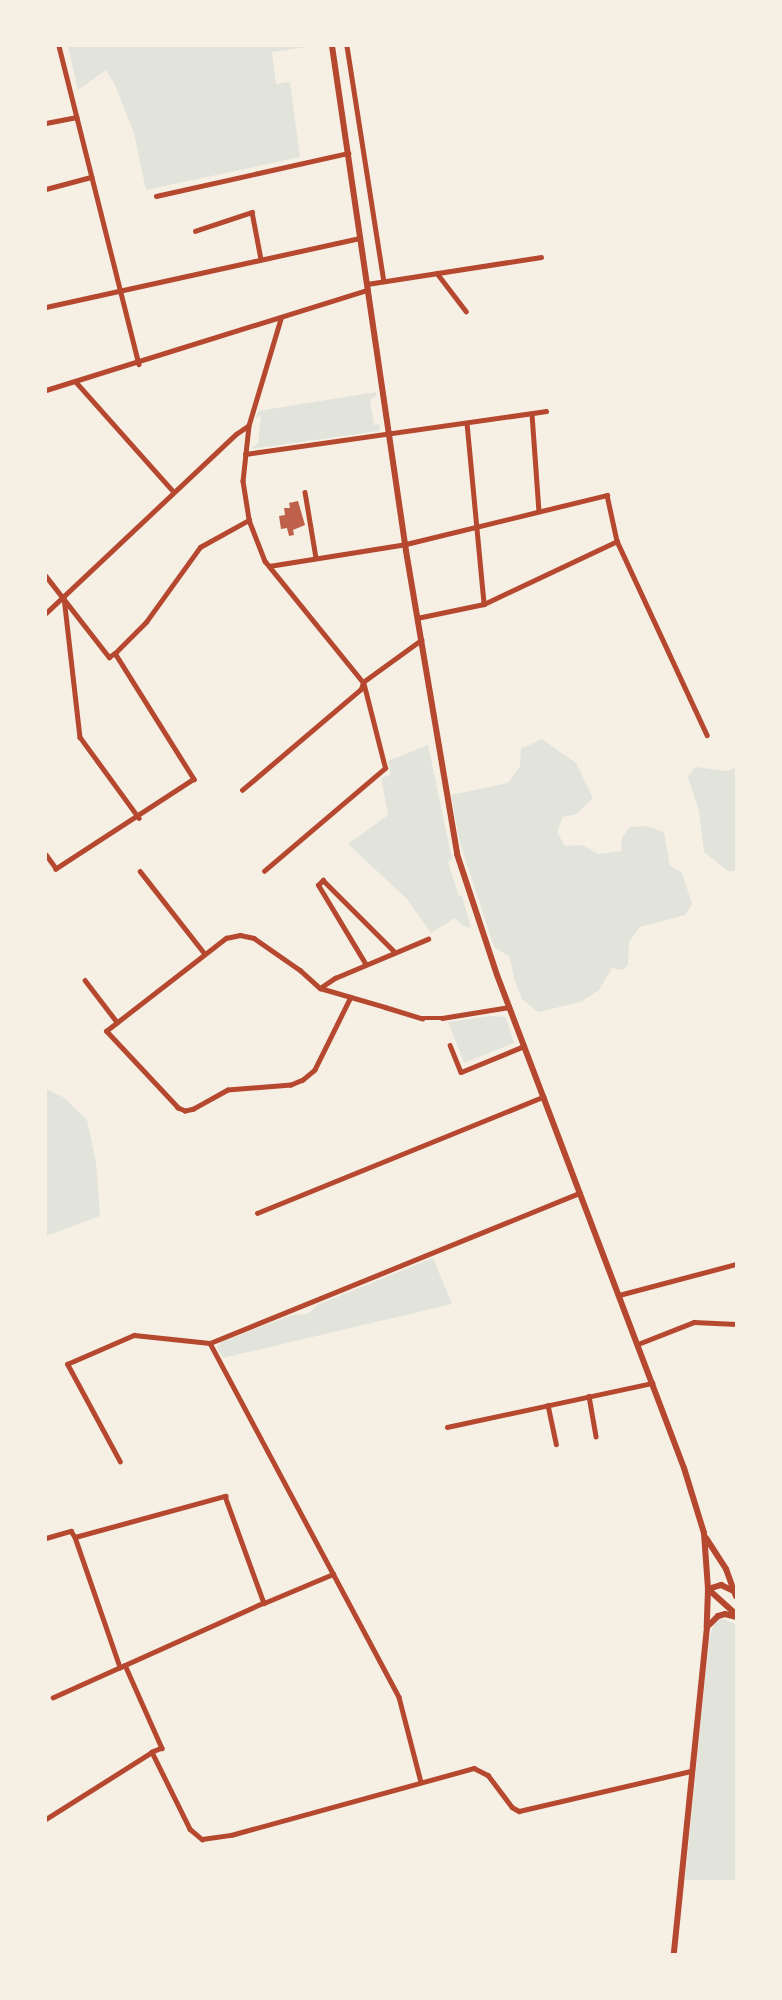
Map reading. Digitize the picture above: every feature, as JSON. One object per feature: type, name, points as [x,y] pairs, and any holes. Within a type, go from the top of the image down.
[{"type":"main road","points":[[332,46],[417,618],[457,854],[509,1007],[653,1382],[695,1498],[704,1533],[708,1589],[707,1627],[674,1955]]},
{"type":"main road","points":[[704,1533],[726,1569],[736,1594]]},
{"type":"main road","points":[[708,1589],[721,1585],[736,1594]]},
{"type":"main road","points":[[708,1589],[737,1616]]},
{"type":"main road","points":[[707,1627],[718,1616],[737,1616]]},
{"type":"street","points":[[59,46],[139,363]]},
{"type":"street","points":[[347,46],[384,281]]},
{"type":"street","points":[[46,123],[76,117]]},
{"type":"street","points":[[156,196],[348,153]]},
{"type":"street","points":[[46,189],[91,177]]},
{"type":"street","points":[[195,231],[252,212],[261,259]]},
{"type":"street","points":[[46,307],[360,238]]},
{"type":"street","points":[[46,390],[281,319],[384,281],[541,257]]},
{"type":"street","points":[[436,272],[466,311]]},
{"type":"street","points":[[264,871],[384,768],[363,682],[269,566],[249,520],[243,481],[249,426],[281,319]]},
{"type":"street","points":[[76,383],[174,492]]},
{"type":"street","points":[[245,454],[389,436],[547,411]]},
{"type":"street","points":[[532,414],[539,512]]},
{"type":"street","points":[[467,424],[484,604]]},
{"type":"street","points":[[46,613],[236,434],[249,426]]},
{"type":"street","points":[[305,492],[316,558]]},
{"type":"street","points":[[269,566],[406,544],[607,495],[617,541],[706,735]]},
{"type":"street","points":[[46,576],[109,657],[146,622],[200,547],[249,520]]},
{"type":"street","points":[[417,618],[484,604],[617,541]]},
{"type":"street","points":[[64,596],[80,737],[139,818]]},
{"type":"street","points":[[242,790],[361,689],[363,682],[421,640]]},
{"type":"street","points":[[46,855],[57,869],[139,818],[194,779],[115,653]]},
{"type":"street","points":[[140,871],[205,954]]},
{"type":"street","points":[[366,965],[318,885],[323,880],[396,952]]},
{"type":"street","points":[[351,997],[315,1070],[303,1080],[290,1085],[228,1090],[194,1109],[185,1111],[178,1108],[106,1031],[226,938],[240,935],[254,938],[300,970],[320,988],[351,997],[422,1018],[442,1018],[509,1007]]},
{"type":"street","points":[[320,988],[335,978],[428,939]]},
{"type":"street","points":[[85,980],[117,1022]]},
{"type":"street","points":[[450,1045],[461,1072],[524,1046]]},
{"type":"street","points":[[257,1213],[544,1097]]},
{"type":"street","points":[[120,1462],[67,1364],[134,1335],[210,1343],[579,1193]]},
{"type":"street","points":[[618,1296],[737,1264]]},
{"type":"street","points":[[638,1345],[694,1322],[737,1324]]},
{"type":"street","points":[[210,1343],[399,1697],[421,1782]]},
{"type":"street","points":[[447,1427],[653,1382]]},
{"type":"street","points":[[589,1396],[596,1436]]},
{"type":"street","points":[[548,1405],[556,1444]]},
{"type":"street","points":[[75,1537],[225,1496],[264,1603]]},
{"type":"street","points":[[46,1538],[71,1531],[75,1537],[123,1666],[162,1748],[46,1819]]},
{"type":"street","points":[[53,1698],[333,1574]]},
{"type":"street","points":[[152,1752],[190,1829],[202,1839],[231,1835],[460,1771],[480,1769],[488,1774],[512,1807],[519,1811],[691,1771]]},
{"type":"shaded area","points":[[68,46],[316,46],[272,52],[276,84],[290,82],[300,157],[146,190],[134,133],[115,85],[106,70],[78,90]]},
{"type":"shaded area","points":[[376,392],[376,396],[370,400],[374,425],[380,424],[379,431],[251,449],[258,443],[261,416],[256,418],[258,411]]},
{"type":"shaded area","points":[[542,739],[576,763],[593,798],[576,814],[563,817],[557,832],[565,846],[582,845],[598,854],[621,851],[622,837],[630,827],[647,826],[664,832],[670,866],[682,873],[692,904],[685,915],[640,927],[629,942],[628,964],[623,970],[612,968],[599,990],[581,1002],[538,1012],[522,999],[514,979],[510,957],[494,947],[460,843],[451,795],[508,783],[520,766],[521,749]]},
{"type":"shaded area","points":[[428,745],[452,859],[448,862],[471,928],[463,926],[455,918],[431,933],[407,899],[348,844],[388,815],[381,778],[391,775],[388,761]]},
{"type":"shaded area","points":[[695,767],[728,771],[736,767],[736,871],[728,871],[704,852],[699,811],[688,777]]},
{"type":"shaded area","points":[[491,1016],[506,1017],[514,1043],[464,1063],[448,1022]]},
{"type":"shaded area","points":[[46,1089],[63,1097],[87,1120],[96,1162],[100,1216],[46,1236]]},
{"type":"shaded area","points":[[433,1258],[452,1304],[223,1358],[217,1348],[221,1342],[292,1315],[308,1314],[317,1305]]},
{"type":"shaded area","points":[[720,1618],[736,1624],[736,1880],[685,1880],[709,1640],[714,1623]]},
{"type":"building","points":[[298,501],[305,525],[293,530],[294,535],[289,536],[287,528],[281,529],[279,516],[285,515],[284,508],[290,508],[289,503]]}]
